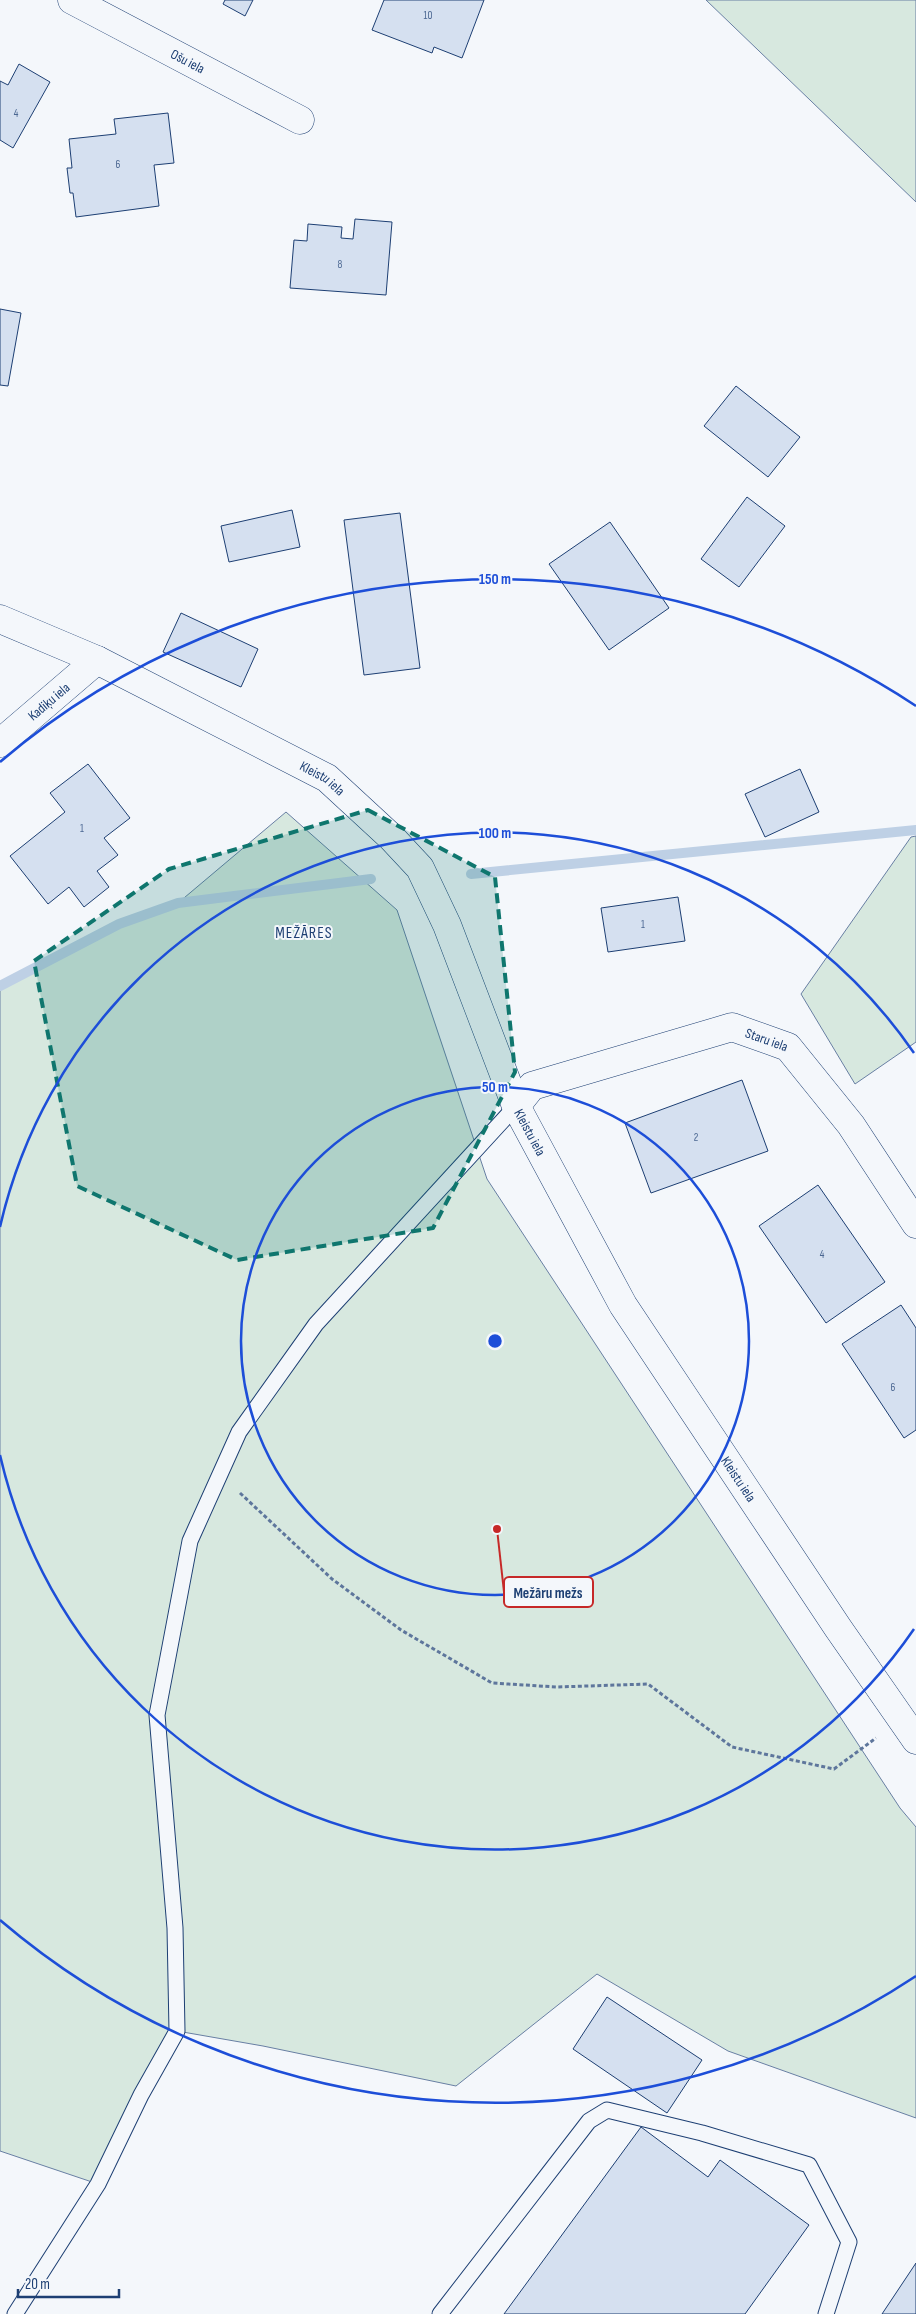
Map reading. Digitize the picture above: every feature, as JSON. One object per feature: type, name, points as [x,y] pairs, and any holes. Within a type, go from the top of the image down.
[{"type":"street","name":"Ošu iela","points":[[75,1],[300,120]]},
{"type":"street","name":"Kleistu iela","points":[[0,619],[97,660],[327,778],[392,838],[420,868],[447,925],[516,1106],[623,1305],[909,1730]]},
{"type":"street","name":"Kadiķu iela","points":[[0,743],[97,660]]},
{"type":"street","name":"Staru iela","points":[[516,1106],[532,1086],[732,1027],[788,1047],[851,1125],[916,1224]]},
{"type":"lane","points":[[15,2314],[98,2184],[141,2095],[177,2031],[175,1928],[157,1715],[190,1541],[240,1432],[316,1324],[516,1106]]},
{"type":"lane","points":[[440,2314],[589,2121],[607,2110],[702,2133],[809,2165],[849,2242],[826,2314]]},
{"type":"path","points":[[220,1475],[263,1512],[332,1579],[401,1630],[492,1684],[556,1687],[648,1684],[732,1747],[834,1769],[909,1730]]},
{"type":"highlighted area","points":[[368,810],[495,877],[515,1072],[433,1228],[237,1260],[77,1186],[34,961],[169,869]]},
{"type":"shaded area","points":[[706,0],[916,0],[916,202]]},
{"type":"shaded area","points":[[286,812],[397,910],[487,1179],[900,1808],[916,1827],[916,2118],[728,2051],[597,1974],[456,2086],[263,2046],[177,2031],[98,2184],[0,2151],[0,986],[119,924],[178,903]]},
{"type":"shaded area","points":[[916,836],[916,1042],[855,1084],[801,994],[911,837]]},
{"type":"building","points":[[225,0],[253,0],[245,16],[223,4]]},
{"type":"building","points":[[384,0],[484,0],[462,58],[434,47],[432,53],[372,30]]},
{"type":"building","points":[[19,64],[50,82],[13,148],[0,140],[0,81],[8,85]]},
{"type":"building","points":[[168,113],[174,163],[154,165],[159,206],[76,217],[73,193],[70,193],[67,168],[72,168],[69,139],[116,134],[114,119]]},
{"type":"building","points":[[355,219],[392,222],[386,295],[290,288],[294,240],[307,241],[308,224],[342,227],[341,238],[353,239]]},
{"type":"building","points":[[0,309],[21,313],[8,386],[0,385]]},
{"type":"building","points":[[736,386],[800,437],[768,477],[704,426]]},
{"type":"building","points":[[747,497],[785,526],[739,587],[701,559]]},
{"type":"building","points":[[292,510],[300,547],[229,562],[221,526]]},
{"type":"building","points":[[400,513],[420,668],[364,675],[344,520]]},
{"type":"building","points":[[610,522],[669,608],[609,650],[549,564]]},
{"type":"building","points":[[181,613],[258,649],[241,687],[163,652]]},
{"type":"building","points":[[88,764],[130,818],[104,838],[118,855],[97,871],[109,887],[84,907],[69,887],[48,904],[10,856],[65,812],[50,793]]},
{"type":"building","points":[[800,769],[819,812],[765,837],[745,794]]},
{"type":"building","points":[[678,897],[685,941],[608,952],[601,908]]},
{"type":"building","points":[[742,1080],[768,1151],[651,1193],[625,1123]]},
{"type":"building","points":[[818,1185],[885,1282],[826,1323],[759,1226]]},
{"type":"building","points":[[901,1305],[916,1328],[916,1430],[904,1438],[842,1344]]},
{"type":"building","points":[[607,1997],[702,2060],[667,2113],[573,2049]]},
{"type":"building","points":[[641,2127],[708,2177],[720,2160],[809,2225],[745,2314],[504,2314]]},
{"type":"building","points":[[916,2263],[916,2314],[882,2314]]},
{"type":"waterway","points":[[471,874],[916,830]]},
{"type":"waterway","points":[[0,986],[119,924],[178,903],[371,879]]},
{"type":"place","name":"Mežāru mežs","points":[[497,1529]]},
{"type":"district","name":"MEŽĀRES","points":[[304,932]]}]
